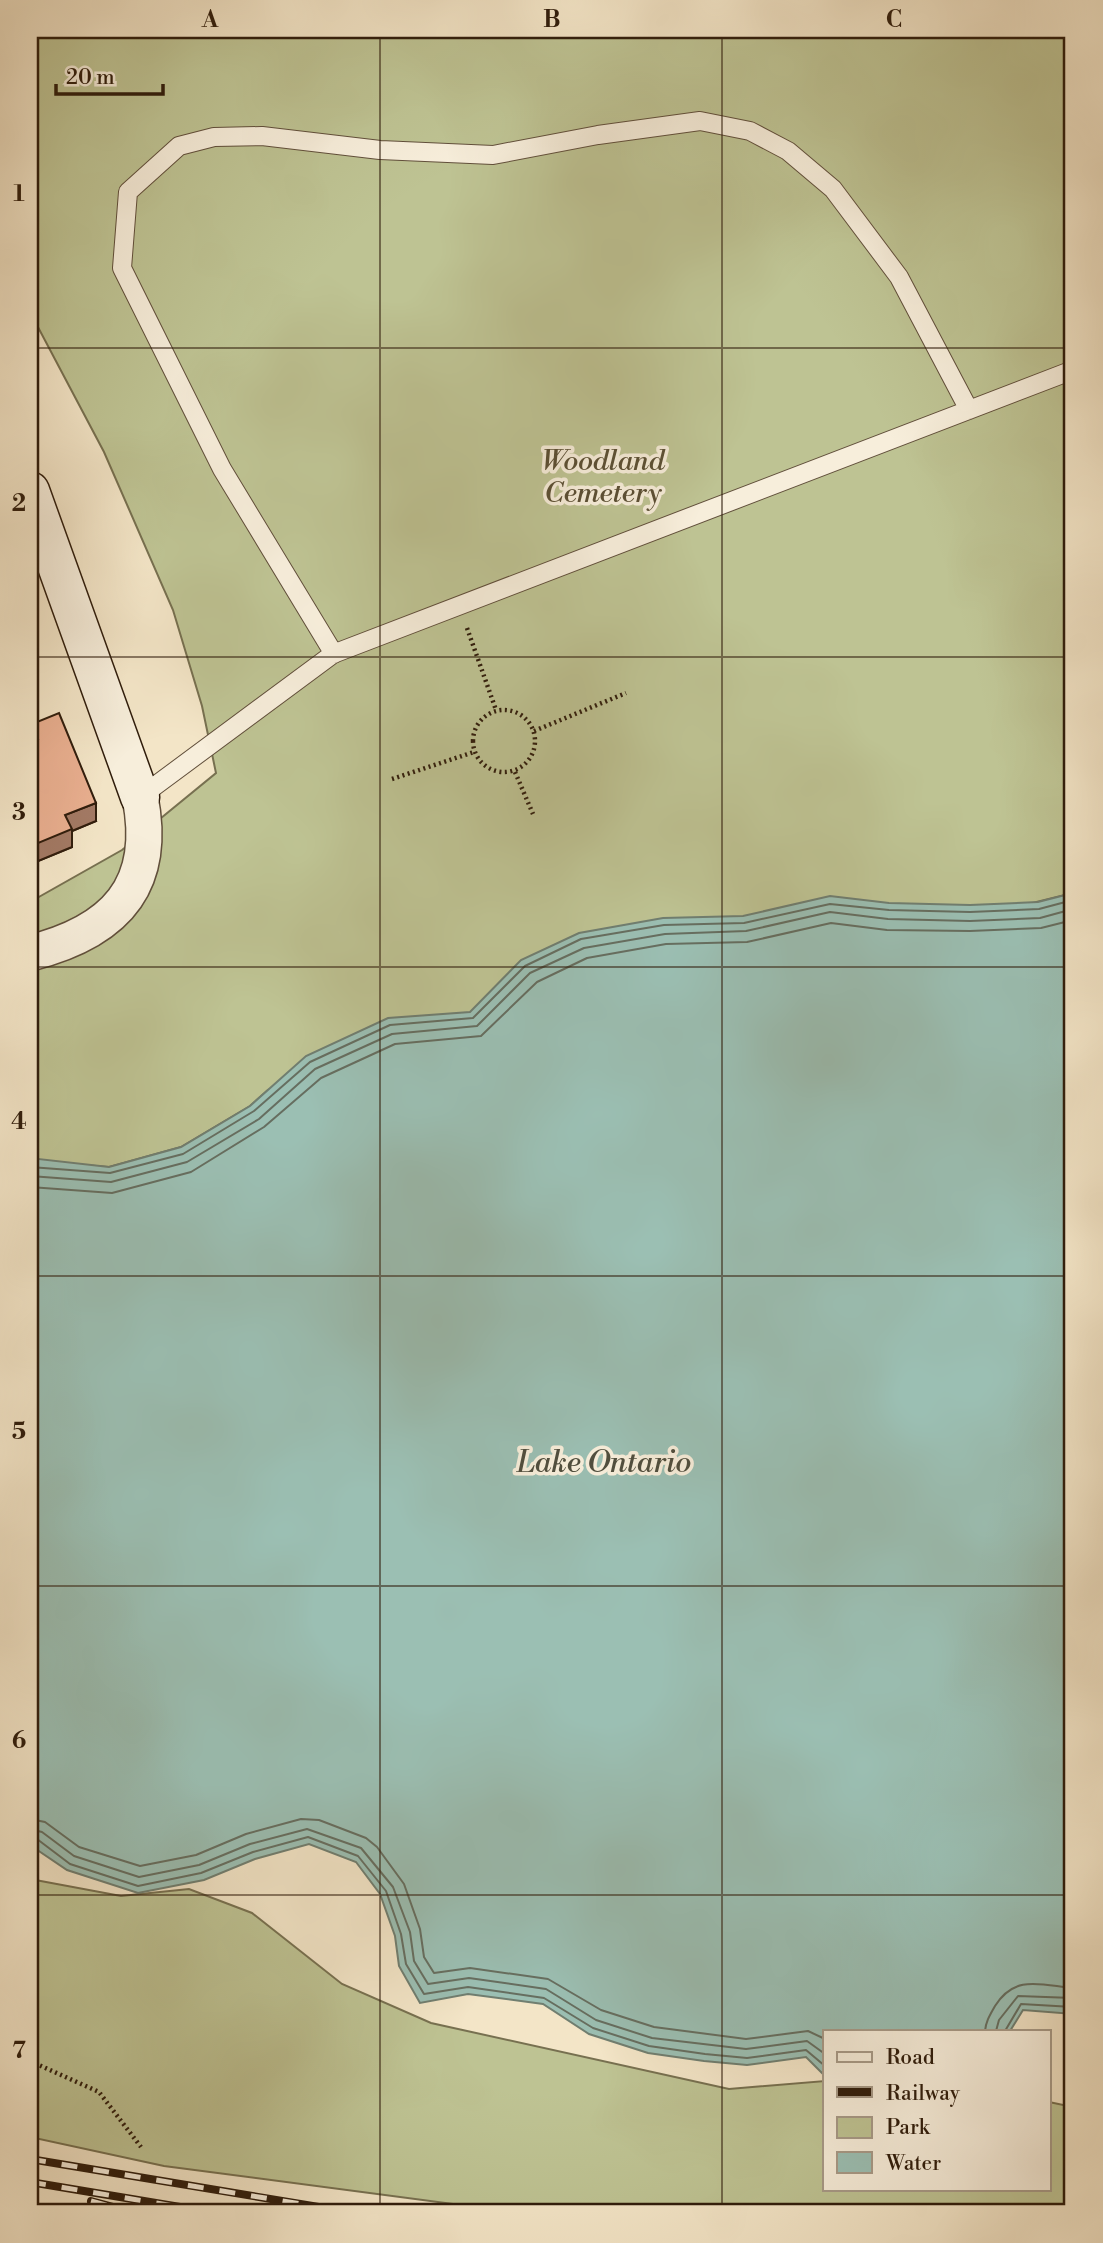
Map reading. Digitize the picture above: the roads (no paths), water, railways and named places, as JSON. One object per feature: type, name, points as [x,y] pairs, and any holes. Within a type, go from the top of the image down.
[{"type":"street","points":[[30,491],[140,797],[145,842],[137,876],[123,901],[88,933],[61,945],[30,953]]},
{"type":"lane","points":[[334,654],[222,469],[122,268],[128,192],[179,146],[214,137],[262,136],[380,150],[493,155],[598,135],[700,121],[750,131],[788,151],[833,189],[899,277],[969,410]]},
{"type":"lane","points":[[140,797],[334,654],[1073,370]]},
{"type":"water","name":"Lake Ontario","points":[[1073,893],[1073,2014],[1023,2010],[1011,2030],[823,2030],[823,2074],[806,2057],[747,2065],[648,2053],[589,2034],[543,2004],[468,1994],[420,2003],[399,1966],[395,1936],[380,1894],[356,1862],[309,1844],[255,1859],[204,1880],[138,1893],[67,1870],[30,1845],[30,1158],[109,1167],[181,1147],[250,1106],[306,1056],[388,1018],[470,1012],[521,960],[579,933],[663,918],[743,916],[830,896],[889,903],[970,905],[1038,902]]},
{"type":"railway","points":[[30,2159],[355,2213]]},
{"type":"railway","points":[[30,2182],[216,2213]]},
{"type":"railway","points":[[91,2201],[136,2213]]},
{"type":"park label","name":"Woodland Cemetery","points":[[603,476]]}]
